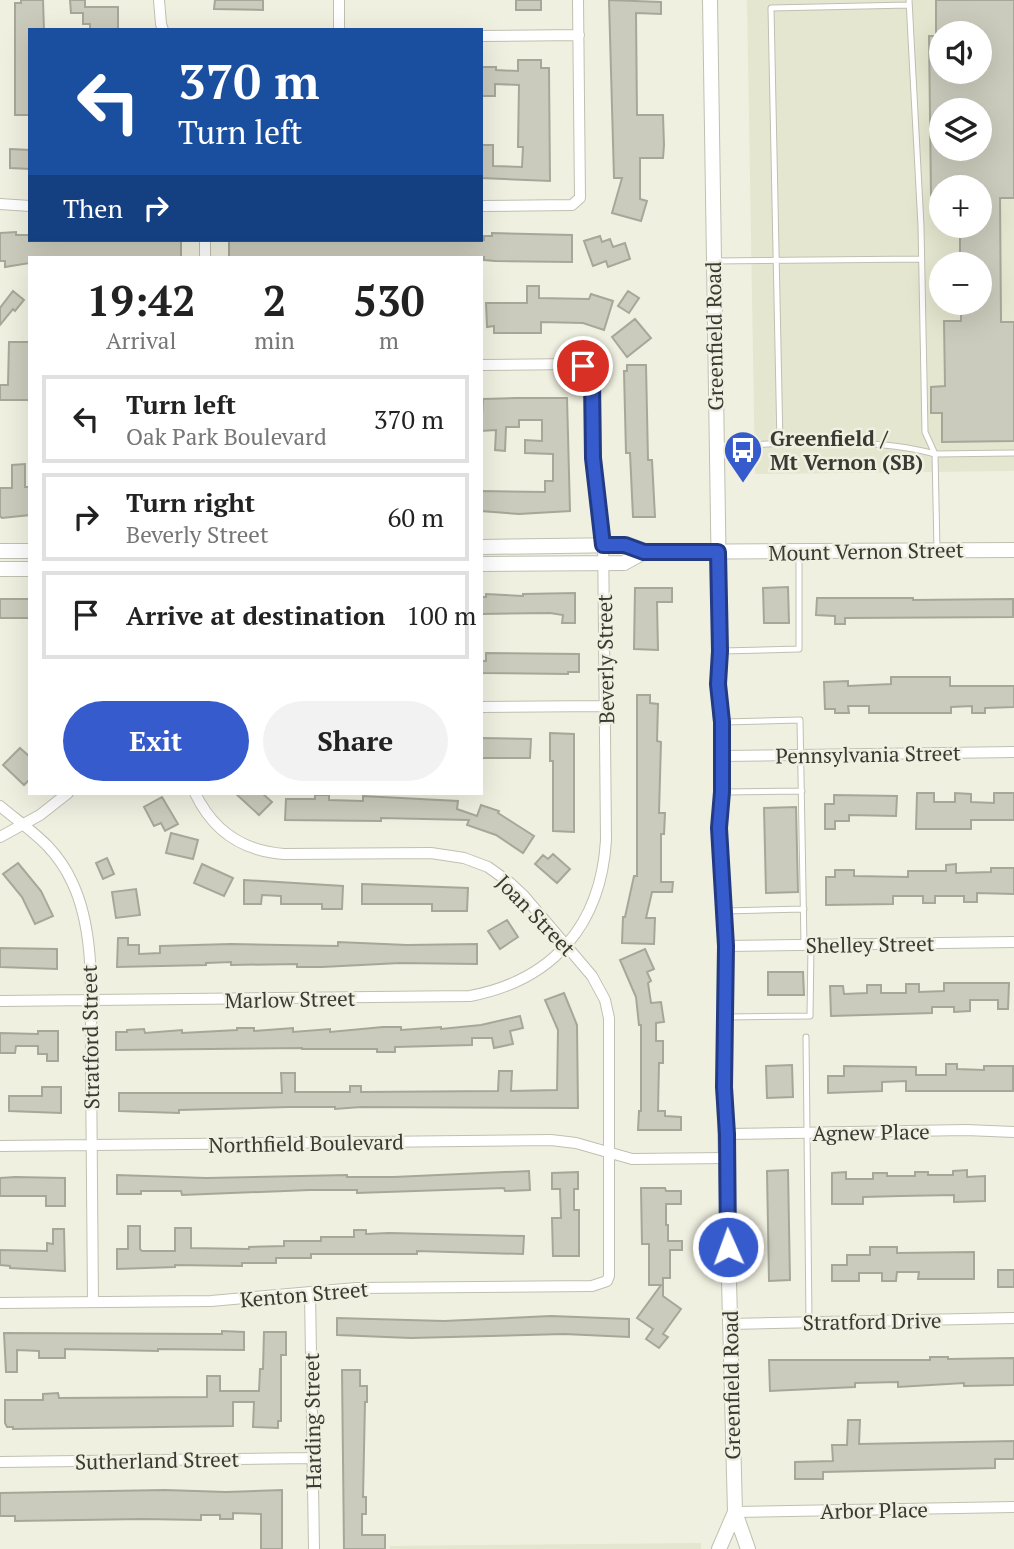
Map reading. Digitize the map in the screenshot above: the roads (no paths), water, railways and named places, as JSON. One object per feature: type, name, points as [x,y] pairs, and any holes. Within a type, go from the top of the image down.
[{"type":"main road","name":"Greenfield Road","points":[[710,0],[720,651],[718,684],[722,722],[719,828],[726,946],[724,1087],[735,1512],[748,1549]]},
{"type":"main road","points":[[483,547],[625,545],[644,552]]},
{"type":"main road","name":"Mount Vernon Street","points":[[644,552],[1014,550]]},
{"type":"main road","points":[[0,551],[28,551]]},
{"type":"main road","points":[[483,564],[624,563],[644,552]]},
{"type":"main road","points":[[0,569],[28,569]]},
{"type":"main road","name":"Greenfield Road","points":[[719,1549],[735,1512]]},
{"type":"street","points":[[159,0],[162,28]]},
{"type":"street","points":[[339,0],[339,28]]},
{"type":"street","points":[[483,206],[567,205],[578,202],[582,188],[578,0]]},
{"type":"street","points":[[483,36],[579,35]]},
{"type":"street","points":[[0,204],[28,206]]},
{"type":"street","name":"Beverly Street","points":[[483,365],[583,366],[592,379],[593,458],[603,545],[606,706],[604,862],[593,903],[566,946]]},
{"type":"street","points":[[483,707],[606,706]]},
{"type":"street","name":"Pennsylvania Street","points":[[721,756],[1014,752]]},
{"type":"street","points":[[0,837],[40,815],[65,795]]},
{"type":"street","name":"Joan Street","points":[[196,795],[219,829],[245,846],[260,851],[284,854],[431,852],[479,863],[509,882],[566,946],[596,983],[608,1010],[610,1270],[607,1281]]},
{"type":"street","name":"Stratford Street","points":[[0,806],[25,824],[54,851],[78,895],[86,928],[90,1000],[93,1302]]},
{"type":"street","name":"Shelley Street","points":[[726,946],[1014,942]]},
{"type":"street","name":"Marlow Street","points":[[0,1001],[470,996],[516,982],[543,967],[566,946]]},
{"type":"street","name":"Agnew Place","points":[[727,1134],[965,1130],[1014,1132]]},
{"type":"street","name":"Northfield Boulevard","points":[[0,1146],[544,1140],[576,1143],[642,1159],[727,1158]]},
{"type":"street","name":"Kenton Street","points":[[0,1303],[229,1300],[375,1288],[592,1286],[607,1281]]},
{"type":"street","name":"Harding Street","points":[[310,1292],[314,1549]]},
{"type":"street","name":"Stratford Drive","points":[[730,1324],[1014,1318]]},
{"type":"street","name":"Sutherland Street","points":[[0,1462],[313,1458]]},
{"type":"street","name":"Arbor Place","points":[[735,1512],[1014,1507]]},
{"type":"lane","points":[[780,444],[771,8],[909,3],[916,114],[925,432],[935,454],[937,550]]},
{"type":"lane","points":[[713,261],[921,259]]},
{"type":"lane","points":[[717,446],[906,446],[935,454],[1014,453]]},
{"type":"lane","points":[[720,651],[799,649],[799,551]]},
{"type":"lane","points":[[722,722],[800,720],[804,909],[810,1016],[726,1017]]},
{"type":"lane","points":[[722,792],[802,791]]},
{"type":"lane","points":[[724,911],[804,909]]},
{"type":"lane","points":[[806,1037],[809,1322]]},
{"type":"place","name":"Greenfield / Mt Vernon (SB)","points":[[743,484]]}]
